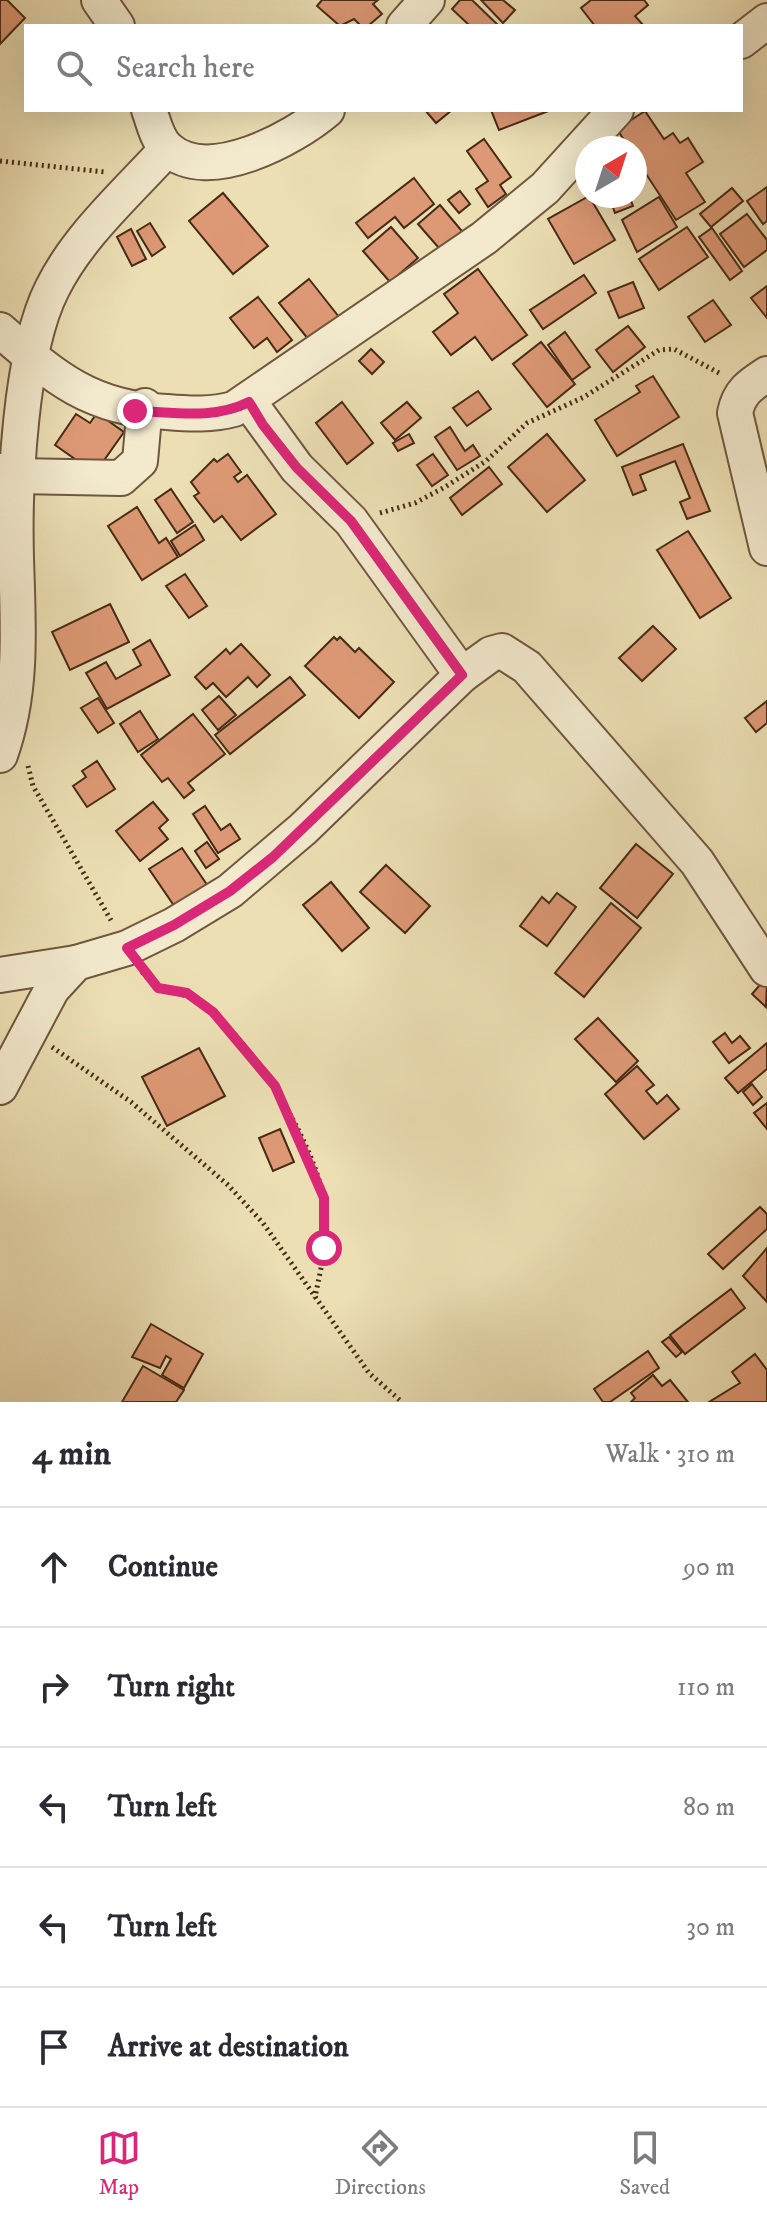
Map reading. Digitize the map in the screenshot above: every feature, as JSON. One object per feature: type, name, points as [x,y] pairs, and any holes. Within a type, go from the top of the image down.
[{"type":"street","points":[[99,0],[116,24]]},
{"type":"street","points":[[406,24],[427,0]]},
{"type":"street","points":[[743,39],[767,21]]},
{"type":"street","points":[[150,112],[158,136],[167,149],[204,164],[223,162],[310,124],[325,112]]},
{"type":"street","points":[[0,330],[67,383],[104,403],[218,413],[249,402],[484,238],[545,188],[614,112]]},
{"type":"street","points":[[0,755],[13,720],[8,474],[31,356],[52,288],[93,231],[167,149]]},
{"type":"street","points":[[757,380],[737,400],[735,413],[767,548]]},
{"type":"street","points":[[249,402],[297,468],[351,521],[462,675]]},
{"type":"street","points":[[8,474],[121,478],[140,461],[145,409]]},
{"type":"street","points":[[0,975],[76,963],[127,948],[219,898],[273,857],[462,675],[491,654],[502,651],[527,667],[697,862],[767,969]]},
{"type":"street","points":[[0,1087],[52,989],[76,963]]},
{"type":"path","points":[[0,161],[141,177]]},
{"type":"path","points":[[351,521],[415,503],[486,461],[527,423],[584,397],[659,350],[674,349],[757,380]]},
{"type":"path","points":[[13,720],[33,786],[127,948],[158,988],[187,993],[213,1012],[275,1086],[324,1198],[325,1237],[315,1298]]},
{"type":"path","points":[[29,1032],[131,1102],[228,1185],[263,1223],[369,1373],[402,1402]]},
{"type":"path","points":[[390,1393],[391,1402]]},
{"type":"building","points":[[0,0],[7,0],[25,18],[0,44]]},
{"type":"building","points":[[322,0],[378,0],[373,4],[382,14],[370,24],[359,24],[354,19],[338,24],[317,6]]},
{"type":"building","points":[[460,0],[472,0],[497,24],[468,24],[452,9]]},
{"type":"building","points":[[481,0],[503,0],[515,10],[503,23]]},
{"type":"building","points":[[591,0],[644,0],[648,5],[635,16],[642,24],[593,24],[581,8]]},
{"type":"building","points":[[427,112],[450,112],[436,123]]},
{"type":"building","points":[[492,112],[546,112],[499,130]]},
{"type":"building","points":[[646,112],[664,139],[673,133],[680,143],[688,138],[703,162],[686,173],[705,202],[676,220],[647,175],[647,136],[621,136],[617,129]]},
{"type":"building","points":[[484,139],[511,177],[500,185],[506,194],[488,207],[476,189],[488,181],[467,151]]},
{"type":"building","points":[[414,178],[434,204],[404,228],[395,217],[368,238],[356,223]]},
{"type":"building","points":[[767,187],[767,221],[763,224],[747,201]]},
{"type":"building","points":[[732,188],[743,201],[711,227],[700,214]]},
{"type":"building","points":[[460,191],[470,204],[459,213],[448,200]]},
{"type":"building","points":[[223,193],[268,246],[233,274],[189,221]]},
{"type":"building","points":[[659,197],[677,227],[637,252],[622,220],[641,208],[647,208],[647,204]]},
{"type":"building","points":[[575,204],[575,208],[596,208],[615,240],[574,264],[548,219]]},
{"type":"building","points":[[440,205],[466,236],[445,255],[418,224]]},
{"type":"building","points":[[747,214],[767,240],[767,250],[744,267],[720,234]]},
{"type":"building","points":[[150,223],[165,247],[152,256],[137,231]]},
{"type":"building","points":[[391,227],[418,258],[390,282],[363,251]]},
{"type":"building","points":[[687,227],[708,257],[659,290],[639,259]]},
{"type":"building","points":[[712,228],[742,271],[730,280],[699,237]]},
{"type":"building","points":[[131,229],[146,259],[132,266],[117,237]]},
{"type":"building","points":[[478,269],[527,335],[492,360],[475,337],[451,355],[433,332],[458,313],[444,294]]},
{"type":"building","points":[[584,275],[596,293],[543,329],[530,310]]},
{"type":"building","points":[[309,279],[343,322],[313,345],[279,303]]},
{"type":"building","points":[[633,282],[644,308],[619,318],[608,292]]},
{"type":"building","points":[[767,286],[767,318],[751,298]]},
{"type":"building","points":[[258,297],[292,340],[277,352],[267,338],[254,348],[230,318]]},
{"type":"building","points":[[713,300],[731,325],[705,342],[688,317]]},
{"type":"building","points":[[628,326],[645,347],[613,372],[596,350]]},
{"type":"building","points":[[565,332],[590,367],[572,380],[548,345]]},
{"type":"building","points":[[541,342],[575,384],[547,407],[513,364]]},
{"type":"building","points":[[371,349],[384,362],[372,374],[359,361]]},
{"type":"building","points":[[653,376],[679,417],[617,456],[595,420],[640,392],[636,386]]},
{"type":"building","points":[[478,391],[491,409],[467,426],[453,408]]},
{"type":"building","points":[[342,402],[373,443],[347,464],[316,423]]},
{"type":"building","points":[[407,402],[421,418],[395,440],[381,423]]},
{"type":"building","points":[[97,413],[124,432],[95,473],[55,445],[76,414],[90,423]]},
{"type":"building","points":[[450,427],[465,451],[473,445],[480,456],[457,470],[435,437]]},
{"type":"building","points":[[409,434],[414,443],[398,451],[393,443]]},
{"type":"building","points":[[547,434],[585,480],[547,512],[508,467]]},
{"type":"building","points":[[683,444],[710,511],[687,519],[680,502],[690,498],[675,461],[640,475],[646,490],[633,495],[622,467]]},
{"type":"building","points":[[228,454],[241,472],[234,477],[238,482],[247,475],[276,514],[241,540],[222,516],[214,522],[194,496],[199,493],[191,482],[214,459],[217,462]]},
{"type":"building","points":[[433,454],[448,475],[432,486],[417,465]]},
{"type":"building","points":[[489,467],[502,484],[462,515],[450,498]]},
{"type":"building","points":[[171,489],[193,522],[177,533],[155,500]]},
{"type":"building","points":[[137,507],[159,543],[166,538],[178,557],[142,580],[108,526]]},
{"type":"building","points":[[195,525],[204,540],[180,556],[171,541]]},
{"type":"building","points":[[688,531],[731,598],[700,618],[657,550]]},
{"type":"building","points":[[185,574],[207,606],[189,618],[166,586]]},
{"type":"building","points":[[110,604],[129,642],[70,670],[52,632]]},
{"type":"building","points":[[653,626],[676,649],[642,681],[619,658]]},
{"type":"building","points":[[334,637],[337,640],[340,637],[355,652],[359,648],[394,682],[359,718],[305,666]]},
{"type":"building","points":[[150,640],[170,675],[107,709],[86,673],[106,662],[116,679],[141,665],[133,650]]},
{"type":"building","points":[[241,644],[270,675],[257,687],[248,677],[226,697],[213,683],[206,689],[195,677],[226,649],[230,654]]},
{"type":"building","points":[[290,677],[305,695],[230,754],[215,735]]},
{"type":"building","points":[[219,696],[236,715],[218,730],[202,710]]},
{"type":"building","points":[[98,698],[114,723],[98,733],[81,708]]},
{"type":"building","points":[[767,701],[767,723],[756,732],[745,718]]},
{"type":"building","points":[[140,711],[158,739],[138,752],[120,724]]},
{"type":"building","points":[[193,714],[225,754],[188,783],[194,790],[184,798],[168,778],[162,782],[141,755]]},
{"type":"building","points":[[97,761],[115,789],[87,807],[73,786],[86,777],[82,771]]},
{"type":"building","points":[[153,802],[168,820],[159,828],[168,839],[140,861],[116,831]]},
{"type":"building","points":[[205,806],[221,830],[230,824],[240,839],[218,853],[193,814]]},
{"type":"building","points":[[207,842],[219,859],[206,868],[195,851]]},
{"type":"building","points":[[636,844],[673,874],[637,918],[600,888]]},
{"type":"building","points":[[182,848],[214,895],[181,916],[149,869]]},
{"type":"building","points":[[386,865],[430,906],[405,933],[360,892]]},
{"type":"building","points":[[331,882],[369,928],[342,951],[303,905]]},
{"type":"building","points":[[557,893],[576,907],[547,946],[520,926],[542,897],[549,903]]},
{"type":"building","points":[[611,903],[641,928],[584,997],[555,973]]},
{"type":"building","points":[[767,980],[766,1007],[752,994]]},
{"type":"building","points":[[598,1018],[638,1061],[616,1082],[575,1039]]},
{"type":"building","points":[[725,1033],[732,1043],[740,1036],[750,1048],[729,1063],[713,1042]]},
{"type":"building","points":[[767,1043],[767,1069],[738,1093],[725,1078]]},
{"type":"building","points":[[199,1048],[225,1096],[167,1126],[142,1077]]},
{"type":"building","points":[[637,1066],[654,1085],[646,1091],[657,1104],[667,1095],[679,1109],[644,1139],[605,1094]]},
{"type":"building","points":[[752,1084],[762,1097],[753,1105],[743,1092]]},
{"type":"building","points":[[767,1103],[767,1129],[754,1113]]},
{"type":"building","points":[[280,1129],[294,1162],[273,1171],[259,1138]]},
{"type":"building","points":[[760,1207],[767,1214],[767,1229],[723,1269],[708,1254]]},
{"type":"building","points":[[767,1248],[767,1302],[743,1276]]},
{"type":"building","points":[[731,1289],[745,1308],[685,1354],[670,1335]]},
{"type":"building","points":[[151,1324],[203,1354],[184,1388],[162,1375],[171,1359],[166,1356],[160,1368],[132,1357]]},
{"type":"building","points":[[669,1337],[682,1352],[676,1357],[662,1342]]},
{"type":"building","points":[[648,1351],[659,1368],[610,1402],[603,1402],[594,1389]]},
{"type":"building","points":[[755,1354],[767,1370],[767,1402],[709,1402],[740,1383],[732,1372]]},
{"type":"building","points":[[143,1366],[184,1390],[176,1402],[122,1402]]},
{"type":"building","points":[[653,1375],[662,1386],[670,1380],[688,1402],[631,1402],[635,1398],[631,1393]]},
{"type":"route","points":[[135,411],[218,413],[249,402],[297,468],[351,521],[462,675],[273,857],[230,891],[174,925],[127,948],[144,974],[158,988],[187,993],[213,1012],[275,1086],[317,1175],[324,1198],[327,1216],[324,1248]]}]
